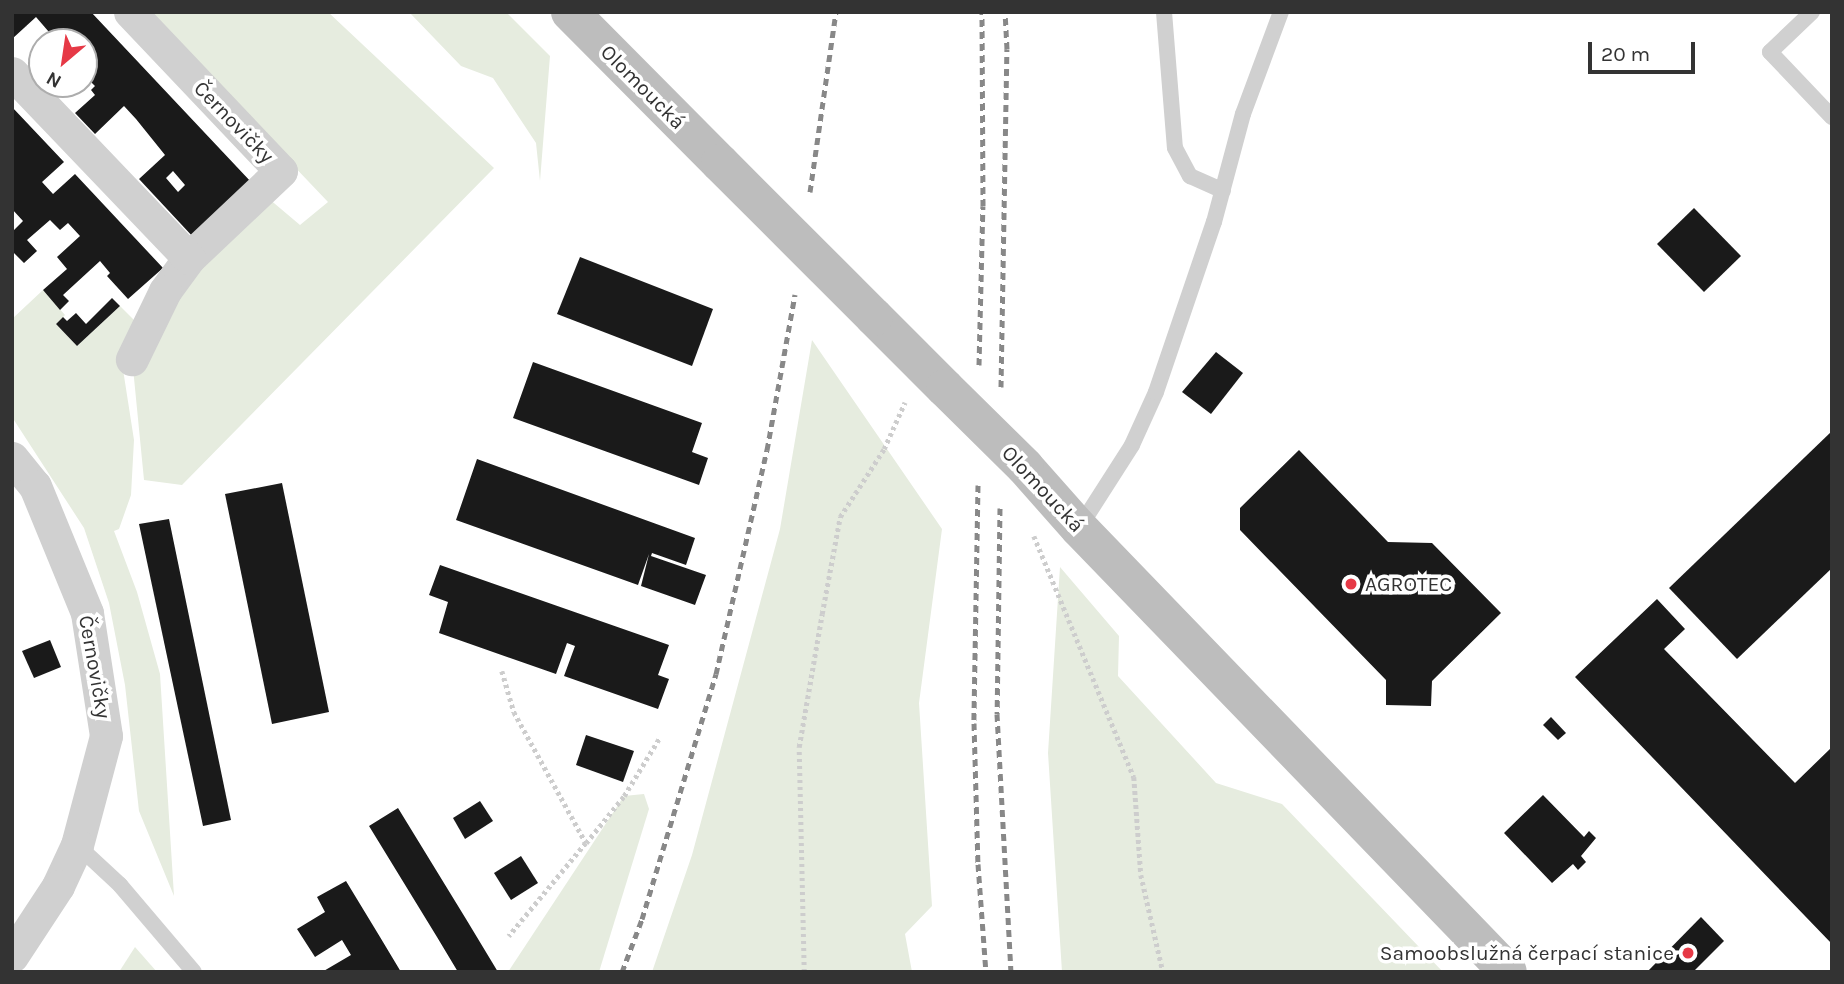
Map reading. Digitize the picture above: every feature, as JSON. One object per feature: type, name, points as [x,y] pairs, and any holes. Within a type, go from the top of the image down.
[{"type":"main road","name":"Olomoucká","points":[[570,12],[1025,467],[1079,528],[1508,972]]},
{"type":"street","name":"Černovičky","points":[[130,12],[281,171],[189,258],[165,290],[132,359]]},
{"type":"street","points":[[12,73],[189,258]]},
{"type":"street","name":"Černovičky","points":[[12,458],[35,486],[87,613],[106,736],[76,845],[58,886],[12,956]]},
{"type":"lane","points":[[1164,12],[1175,148],[1191,176],[1223,191]]},
{"type":"lane","points":[[1079,528],[1132,446],[1156,392],[1178,333],[1223,191],[1243,114],[1281,12]]},
{"type":"lane","points":[[1812,12],[1770,52],[1832,117]]},
{"type":"lane","points":[[76,845],[120,885],[194,972]]},
{"type":"path","points":[[804,972],[800,890],[799,747],[840,517],[884,449],[908,395],[936,378]]},
{"type":"path","points":[[1030,526],[1134,777],[1141,875],[1163,972]]},
{"type":"path","points":[[502,671],[514,712],[586,843]]},
{"type":"path","points":[[509,936],[624,796],[660,737]]},
{"type":"shaded area","points":[[155,12],[328,12],[494,168],[182,485],[144,480],[133,368],[169,294],[268,198],[300,225],[328,202],[151,16]]},
{"type":"shaded area","points":[[409,12],[506,12],[550,56],[540,181],[536,143],[493,78],[461,66]]},
{"type":"shaded area","points":[[43,290],[65,315],[56,324],[77,346],[120,306],[143,329],[122,363],[134,440],[131,495],[119,529],[114,531],[137,592],[160,674],[174,896],[139,811],[125,685],[109,603],[84,528],[12,417],[12,319]]},
{"type":"shaded area","points":[[812,340],[942,529],[919,703],[932,906],[905,934],[912,972],[652,972],[692,855],[780,529]]},
{"type":"shaded area","points":[[1060,567],[1119,636],[1118,676],[1216,783],[1282,804],[1443,972],[1062,972],[1048,753]]},
{"type":"shaded area","points":[[644,794],[649,809],[599,972],[508,972],[624,796]]},
{"type":"shaded area","points":[[135,947],[157,972],[119,972]]},
{"type":"building","points":[[12,12],[91,12],[252,183],[194,238],[139,179],[165,155],[124,106],[95,134],[75,113],[92,98],[98,98],[98,28],[46,28],[36,17],[12,39]],"holes":[[[173,171],[185,185],[178,192],[166,178]]]},
{"type":"building","points":[[12,107],[64,162],[42,182],[53,194],[75,174],[163,268],[128,299],[107,276],[110,273],[100,261],[63,295],[69,301],[60,310],[43,290],[67,269],[57,257],[80,236],[68,223],[60,230],[50,220],[27,240],[37,251],[24,263],[12,251],[12,232],[23,221],[12,209]]},
{"type":"building","points":[[1694,208],[1741,256],[1704,292],[1657,244]]},
{"type":"building","points":[[580,257],[713,309],[692,366],[557,314]]},
{"type":"building","points":[[112,298],[120,306],[77,346],[56,324],[63,317],[67,321],[76,313],[86,324]]},
{"type":"building","points":[[1216,352],[1243,373],[1211,414],[1182,392]]},
{"type":"building","points":[[533,362],[702,423],[692,452],[708,458],[699,485],[513,418]]},
{"type":"building","points":[[1832,431],[1832,568],[1737,659],[1669,588]]},
{"type":"building","points":[[1299,450],[1388,542],[1432,543],[1501,613],[1432,681],[1431,706],[1386,705],[1386,680],[1240,530],[1240,508]]},
{"type":"building","points":[[477,459],[695,538],[686,565],[652,553],[651,556],[706,575],[695,605],[641,586],[649,554],[638,585],[456,520]]},
{"type":"building","points":[[282,483],[329,712],[272,724],[225,494]]},
{"type":"building","points":[[169,519],[231,820],[203,826],[139,524]]},
{"type":"building","points":[[440,565],[669,645],[658,675],[669,679],[658,709],[564,676],[575,646],[567,643],[556,674],[439,633],[448,602],[429,595]]},
{"type":"building","points":[[1657,599],[1685,629],[1664,649],[1795,783],[1832,747],[1832,944],[1575,677]]},
{"type":"building","points":[[50,640],[61,667],[34,678],[22,651]]},
{"type":"building","points":[[1551,717],[1566,733],[1558,740],[1543,725]]},
{"type":"building","points":[[586,735],[634,751],[623,782],[576,765]]},
{"type":"building","points":[[1543,795],[1584,837],[1589,831],[1596,838],[1581,856],[1586,862],[1578,870],[1573,864],[1552,883],[1504,833]]},
{"type":"building","points":[[480,801],[493,821],[465,839],[453,818]]},
{"type":"building","points":[[398,808],[498,972],[458,972],[369,826]]},
{"type":"building","points":[[521,856],[538,883],[511,900],[494,873]]},
{"type":"building","points":[[346,881],[401,972],[322,972],[351,955],[342,940],[315,957],[297,929],[325,912],[317,897]]},
{"type":"building","points":[[1701,917],[1724,941],[1693,972],[1647,972]]},
{"type":"railway","points":[[810,192],[836,12]]},
{"type":"railway","points":[[979,365],[983,206],[982,12]]},
{"type":"railway","points":[[1001,387],[1007,49],[1005,12]]},
{"type":"railway","points":[[622,972],[642,919],[716,674],[767,450],[795,295]]},
{"type":"railway","points":[[978,485],[974,723],[978,864],[986,972]]},
{"type":"railway","points":[[1000,508],[997,714],[1011,972]]},
{"type":"place","name":"AGROTEC","points":[[1351,584]]},
{"type":"place","name":"Samoobslužná čerpací stanice","points":[[1688,953]]}]
